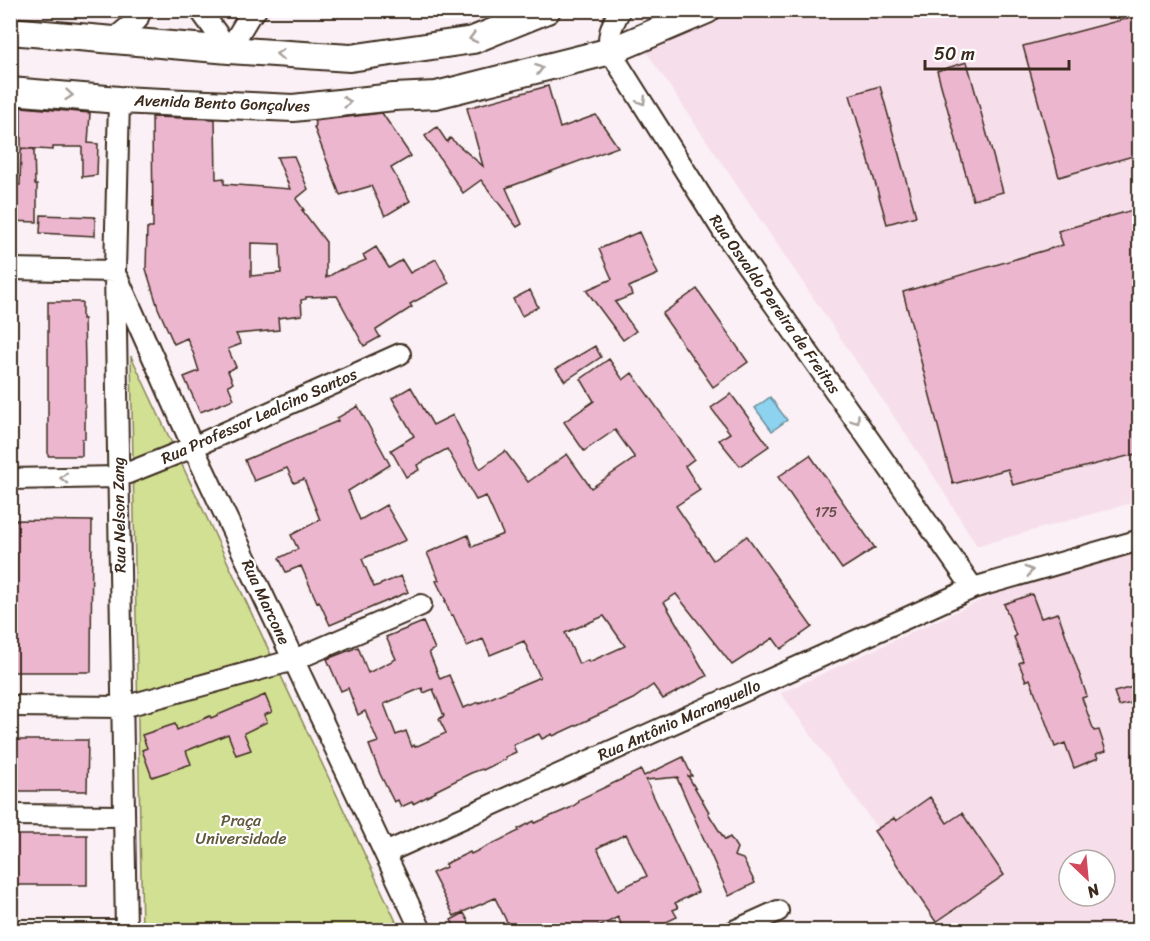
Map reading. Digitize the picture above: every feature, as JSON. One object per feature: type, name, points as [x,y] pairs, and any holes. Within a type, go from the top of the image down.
[{"type":"main road","points":[[10,31],[229,51],[350,58],[472,40],[547,10]]},
{"type":"main road","name":"Avenida Bento Gonçalves","points":[[10,91],[119,100],[293,108],[394,97],[436,95],[611,51],[707,10]]},
{"type":"street","points":[[112,41],[137,20],[141,10]]},
{"type":"street","points":[[200,10],[229,51],[250,15],[256,10]]},
{"type":"street","points":[[611,51],[610,28],[620,10]]},
{"type":"street","name":"Rua Osvaldo Pereira de Freitas","points":[[611,51],[723,231],[973,588]]},
{"type":"street","name":"Rua Nelson Zang","points":[[119,100],[115,271],[126,930]]},
{"type":"street","points":[[10,270],[115,271]]},
{"type":"street","name":"Rua Marcone","points":[[115,271],[193,447],[421,930]]},
{"type":"street","name":"Rua Professor Lealcino Santos","points":[[118,477],[193,447],[400,354]]},
{"type":"street","points":[[10,479],[118,477]]},
{"type":"street","name":"Rua Antônio Maranguello","points":[[385,853],[973,588],[1140,540]]},
{"type":"street","points":[[10,706],[123,707],[294,660],[422,605]]},
{"type":"street","points":[[10,815],[124,816]]},
{"type":"street","points":[[736,930],[778,911]]},
{"type":"street","points":[[10,930],[126,930]]},
{"type":"shaded area","points":[[730,11],[1139,11],[1139,501],[977,546],[930,470],[645,50]]},
{"type":"shaded area","points":[[1139,548],[1139,930],[949,930],[781,693],[1020,582]]},
{"type":"green space","name":"Praça Universidade","points":[[131,356],[400,930],[142,930]]},
{"type":"water","points":[[770,397],[787,420],[772,431],[755,408]]},
{"type":"building","points":[[1140,15],[1140,154],[1059,177],[1023,46]]},
{"type":"building","points":[[967,62],[1003,192],[973,200],[937,71]]},
{"type":"building","points":[[548,86],[560,128],[596,115],[618,147],[506,188],[522,224],[517,227],[481,180],[463,193],[425,136],[437,127],[447,142],[450,138],[483,166],[467,108]]},
{"type":"building","points":[[880,86],[916,216],[887,224],[850,95]]},
{"type":"building","points":[[21,107],[90,113],[88,143],[98,144],[97,175],[82,177],[82,147],[53,147],[53,150],[21,148]]},
{"type":"building","points":[[382,113],[411,156],[391,168],[410,201],[385,216],[371,186],[340,195],[314,127],[316,126],[314,121]]},
{"type":"building","points":[[152,117],[215,119],[216,179],[224,178],[224,184],[290,189],[277,157],[294,156],[308,189],[296,199],[326,242],[326,278],[341,269],[366,260],[363,255],[376,247],[389,268],[402,260],[410,273],[436,259],[449,283],[410,304],[412,307],[376,330],[380,337],[364,346],[337,296],[306,297],[301,300],[302,315],[278,318],[279,330],[236,334],[241,344],[228,349],[236,367],[228,371],[233,383],[228,385],[234,399],[200,412],[184,377],[199,371],[194,355],[187,338],[174,344],[158,308],[146,269],[147,228],[153,228]],"holes":[[[251,243],[280,244],[281,273],[251,276]]]},
{"type":"building","points":[[21,149],[34,149],[37,222],[10,221],[10,185],[20,185]]},
{"type":"building","points":[[1140,208],[1140,453],[1013,485],[1008,469],[953,484],[903,292],[1063,245],[1058,231]]},
{"type":"building","points":[[41,215],[95,217],[95,236],[40,233]]},
{"type":"building","points":[[639,232],[658,274],[629,287],[632,295],[615,302],[636,331],[623,340],[586,290],[612,279],[599,249]]},
{"type":"building","points":[[697,289],[748,362],[713,387],[662,314]]},
{"type":"building","points":[[530,290],[538,307],[522,316],[513,299]]},
{"type":"building","points":[[48,302],[82,302],[85,439],[82,439],[82,456],[48,456]]},
{"type":"building","points":[[595,346],[601,357],[565,381],[556,369]]},
{"type":"building","points":[[609,359],[623,380],[632,373],[694,459],[685,466],[700,490],[676,506],[713,560],[747,536],[812,627],[781,649],[773,638],[732,665],[676,594],[664,602],[707,676],[663,699],[653,685],[633,699],[553,736],[552,734],[542,739],[539,734],[513,745],[516,752],[505,757],[506,759],[471,773],[413,804],[412,802],[401,807],[398,800],[394,802],[369,745],[378,742],[365,711],[358,715],[348,688],[341,691],[327,659],[358,647],[368,673],[396,659],[386,637],[423,622],[435,649],[429,652],[440,679],[449,675],[463,708],[540,677],[524,641],[490,655],[483,639],[467,646],[453,615],[451,616],[427,553],[468,535],[472,547],[503,534],[486,496],[476,500],[447,449],[417,465],[419,470],[406,477],[391,450],[414,436],[392,398],[411,387],[433,425],[453,415],[480,469],[505,451],[528,482],[567,454],[591,488],[635,458],[615,430],[584,451],[564,422],[594,401],[581,379]],"holes":[[[604,616],[625,646],[579,664],[565,633]],[[422,688],[424,693],[433,689],[444,716],[439,719],[446,733],[412,747],[406,731],[396,735],[384,704]]]},
{"type":"building","points":[[731,394],[769,446],[740,466],[719,440],[730,433],[711,408]]},
{"type":"building","points":[[358,406],[390,465],[348,491],[360,520],[386,505],[406,540],[362,559],[374,587],[401,576],[408,592],[330,625],[301,566],[286,572],[279,558],[298,549],[291,535],[320,520],[304,479],[294,483],[287,468],[254,481],[245,460],[338,421],[337,418]]},
{"type":"building","points":[[810,455],[875,548],[842,569],[778,477]]},
{"type":"building","points":[[10,520],[92,521],[91,672],[10,672]]},
{"type":"building","points":[[1032,594],[1041,618],[1058,613],[1087,696],[1082,698],[1094,731],[1099,730],[1106,751],[1096,754],[1098,758],[1074,768],[1065,743],[1055,747],[1030,679],[1026,681],[1019,663],[1023,661],[1014,637],[1016,636],[1004,604]]},
{"type":"building","points":[[1140,685],[1140,701],[1119,706],[1114,692]]},
{"type":"building","points":[[265,695],[272,712],[264,715],[267,722],[244,733],[251,750],[236,755],[228,734],[186,751],[191,764],[152,777],[142,750],[147,748],[142,735],[175,724],[177,730]]},
{"type":"building","points":[[10,740],[88,740],[87,791],[10,791]]},
{"type":"building","points":[[683,757],[692,776],[688,776],[708,813],[725,840],[730,837],[737,848],[734,856],[743,859],[755,883],[729,896],[677,778],[679,777],[646,780],[698,892],[675,903],[678,908],[673,910],[677,917],[655,930],[624,930],[618,917],[593,930],[511,930],[495,898],[454,916],[432,873],[446,867],[445,864],[519,831],[518,829],[534,821],[535,823],[570,808],[579,802],[578,800],[641,770],[644,776]],"holes":[[[626,834],[647,876],[618,890],[597,848]]]},
{"type":"building","points":[[930,797],[947,823],[962,813],[1004,875],[936,922],[874,831],[894,818],[896,821]]},
{"type":"building","points":[[10,835],[87,835],[87,885],[10,885]]},
{"type":"building","points":[[464,913],[473,930],[457,930],[451,920]]}]
